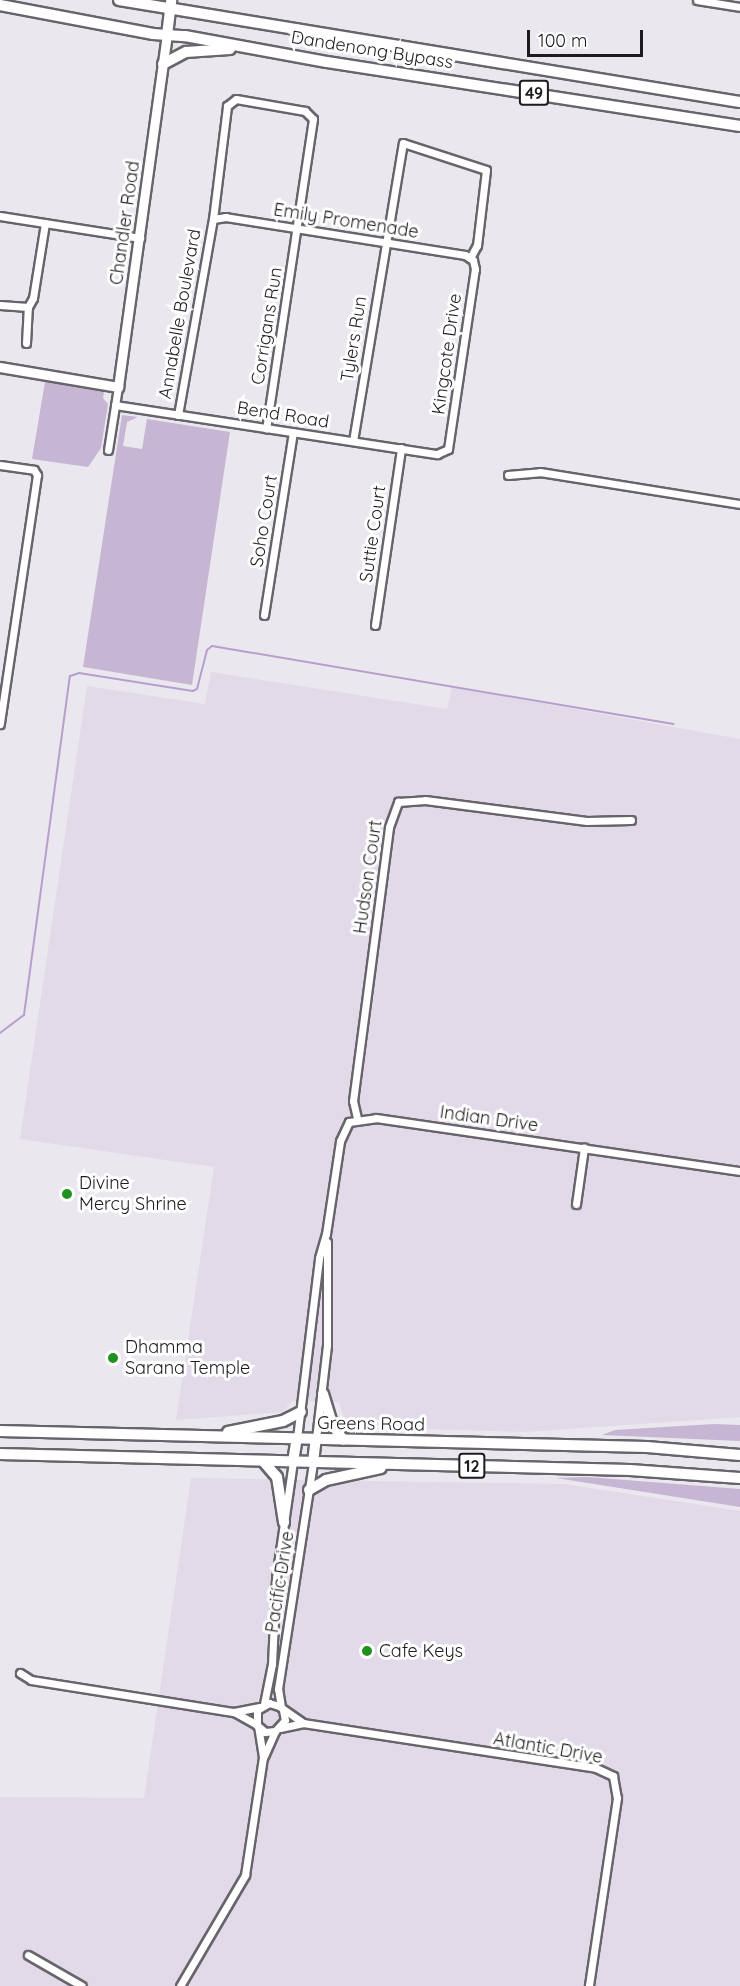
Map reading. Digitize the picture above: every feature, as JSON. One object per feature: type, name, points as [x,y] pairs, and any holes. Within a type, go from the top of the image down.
[{"type":"main road","name":"Dandenong Bypass","points":[[119,0],[170,4],[200,13],[740,102]]},
{"type":"main road","points":[[189,0],[200,13]]},
{"type":"main road","name":"Chandler Road","points":[[118,387],[164,64],[170,4]]},
{"type":"main road","name":"Dandenong Bypass","points":[[0,5],[167,35],[273,50],[740,126]]},
{"type":"main road","points":[[164,64],[194,50],[273,50]]},
{"type":"main road","points":[[0,367],[118,387]]},
{"type":"main road","points":[[323,1394],[332,1424],[343,1440]]},
{"type":"main road","points":[[210,1436],[283,1421],[300,1412]]},
{"type":"main road","name":"Greens Road","points":[[0,1431],[646,1447],[740,1455]]},
{"type":"main road","points":[[293,1462],[297,1438]]},
{"type":"main road","points":[[313,1462],[316,1439]]},
{"type":"main road","name":"12","points":[[0,1454],[630,1470],[740,1478]]},
{"type":"main road","points":[[263,1461],[277,1477],[284,1522]]},
{"type":"main road","points":[[309,1490],[326,1480],[411,1464]]},
{"type":"street","points":[[697,0],[729,3],[740,7]]},
{"type":"street","name":"Annabelle Boulevard","points":[[178,415],[213,219],[227,106],[236,99],[305,111],[312,117],[297,229]]},
{"type":"street","name":"Tylers Run","points":[[353,441],[400,148],[409,142],[486,170],[477,245],[471,259]]},
{"type":"street","points":[[0,216],[140,238]]},
{"type":"street","name":"Emily Promenade","points":[[213,219],[297,229],[471,259]]},
{"type":"street","points":[[26,343],[28,307],[33,298],[45,223]]},
{"type":"street","name":"Corrigans Run","points":[[266,428],[297,229]]},
{"type":"street","name":"Kingcote Drive","points":[[445,452],[475,269],[471,259]]},
{"type":"street","points":[[0,305],[28,307]]},
{"type":"street","name":"Chandler Road","points":[[108,450],[118,387]]},
{"type":"street","name":"Bend Road","points":[[115,405],[401,448],[445,452]]},
{"type":"street","name":"Soho Court","points":[[264,615],[293,432]]},
{"type":"street","name":"Suttie Court","points":[[375,624],[401,448]]},
{"type":"street","points":[[0,465],[34,470],[37,475],[3,672],[0,724]]},
{"type":"street","points":[[508,475],[540,472],[740,504]]},
{"type":"street","name":"Hudson Court","points":[[357,1118],[353,1101],[389,826],[398,802],[425,800],[587,821],[631,820]]},
{"type":"street","points":[[297,1438],[319,1258],[326,1234],[340,1141],[343,1130],[357,1118]]},
{"type":"street","name":"Indian Drive","points":[[357,1118],[740,1171]]},
{"type":"street","points":[[576,1204],[584,1148]]},
{"type":"street","points":[[316,1439],[327,1345],[326,1234]]},
{"type":"street","name":"Pacific Drive","points":[[262,1705],[272,1664],[276,1578],[293,1462]]},
{"type":"street","name":"Pacific Drive","points":[[282,1709],[279,1679],[313,1462]]},
{"type":"street","points":[[20,1672],[31,1680],[234,1712],[258,1726],[278,1730]]},
{"type":"street","points":[[180,1986],[245,1875],[263,1757],[255,1714],[262,1705]]},
{"type":"street","points":[[234,1712],[262,1705],[282,1709],[285,1720],[263,1757]]},
{"type":"street","name":"Atlantic Drive","points":[[282,1709],[303,1723]]},
{"type":"street","name":"Atlantic Drive","points":[[278,1730],[303,1723],[596,1768],[613,1776],[617,1798],[589,1986]]},
{"type":"street","points":[[28,1955],[82,1986]]},
{"type":"shaded area","points":[[46,376],[105,386],[103,398],[108,404],[101,448],[88,467],[32,459]]},
{"type":"shaded area","points":[[122,415],[138,417],[127,422],[123,446],[142,449],[147,419],[230,432],[192,685],[83,667]]},
{"type":"shaded area","points":[[211,672],[447,709],[452,687],[740,739],[740,1417],[526,1432],[354,1427],[344,1419],[339,1402],[292,1401],[283,1412],[176,1420],[214,1167],[20,1139],[87,686],[205,704]]},
{"type":"shaded area","points":[[714,1424],[740,1425],[740,1441],[602,1435],[615,1430]]},
{"type":"shaded area","points":[[588,1477],[740,1489],[740,1507],[556,1478]]},
{"type":"shaded area","points":[[191,1478],[564,1484],[740,1511],[740,1986],[0,1986],[0,1797],[144,1798]]},
{"type":"waterway","points":[[0,1033],[24,1015],[70,676],[79,673],[193,691],[197,689],[207,650],[212,646],[673,724]]},
{"type":"place","name":"Divine Mercy Shrine","points":[[67,1194]]},
{"type":"place","name":"Dhamma Sarana Temple","points":[[113,1358]]},
{"type":"place","name":"Cafe Keys","points":[[367,1651]]}]
